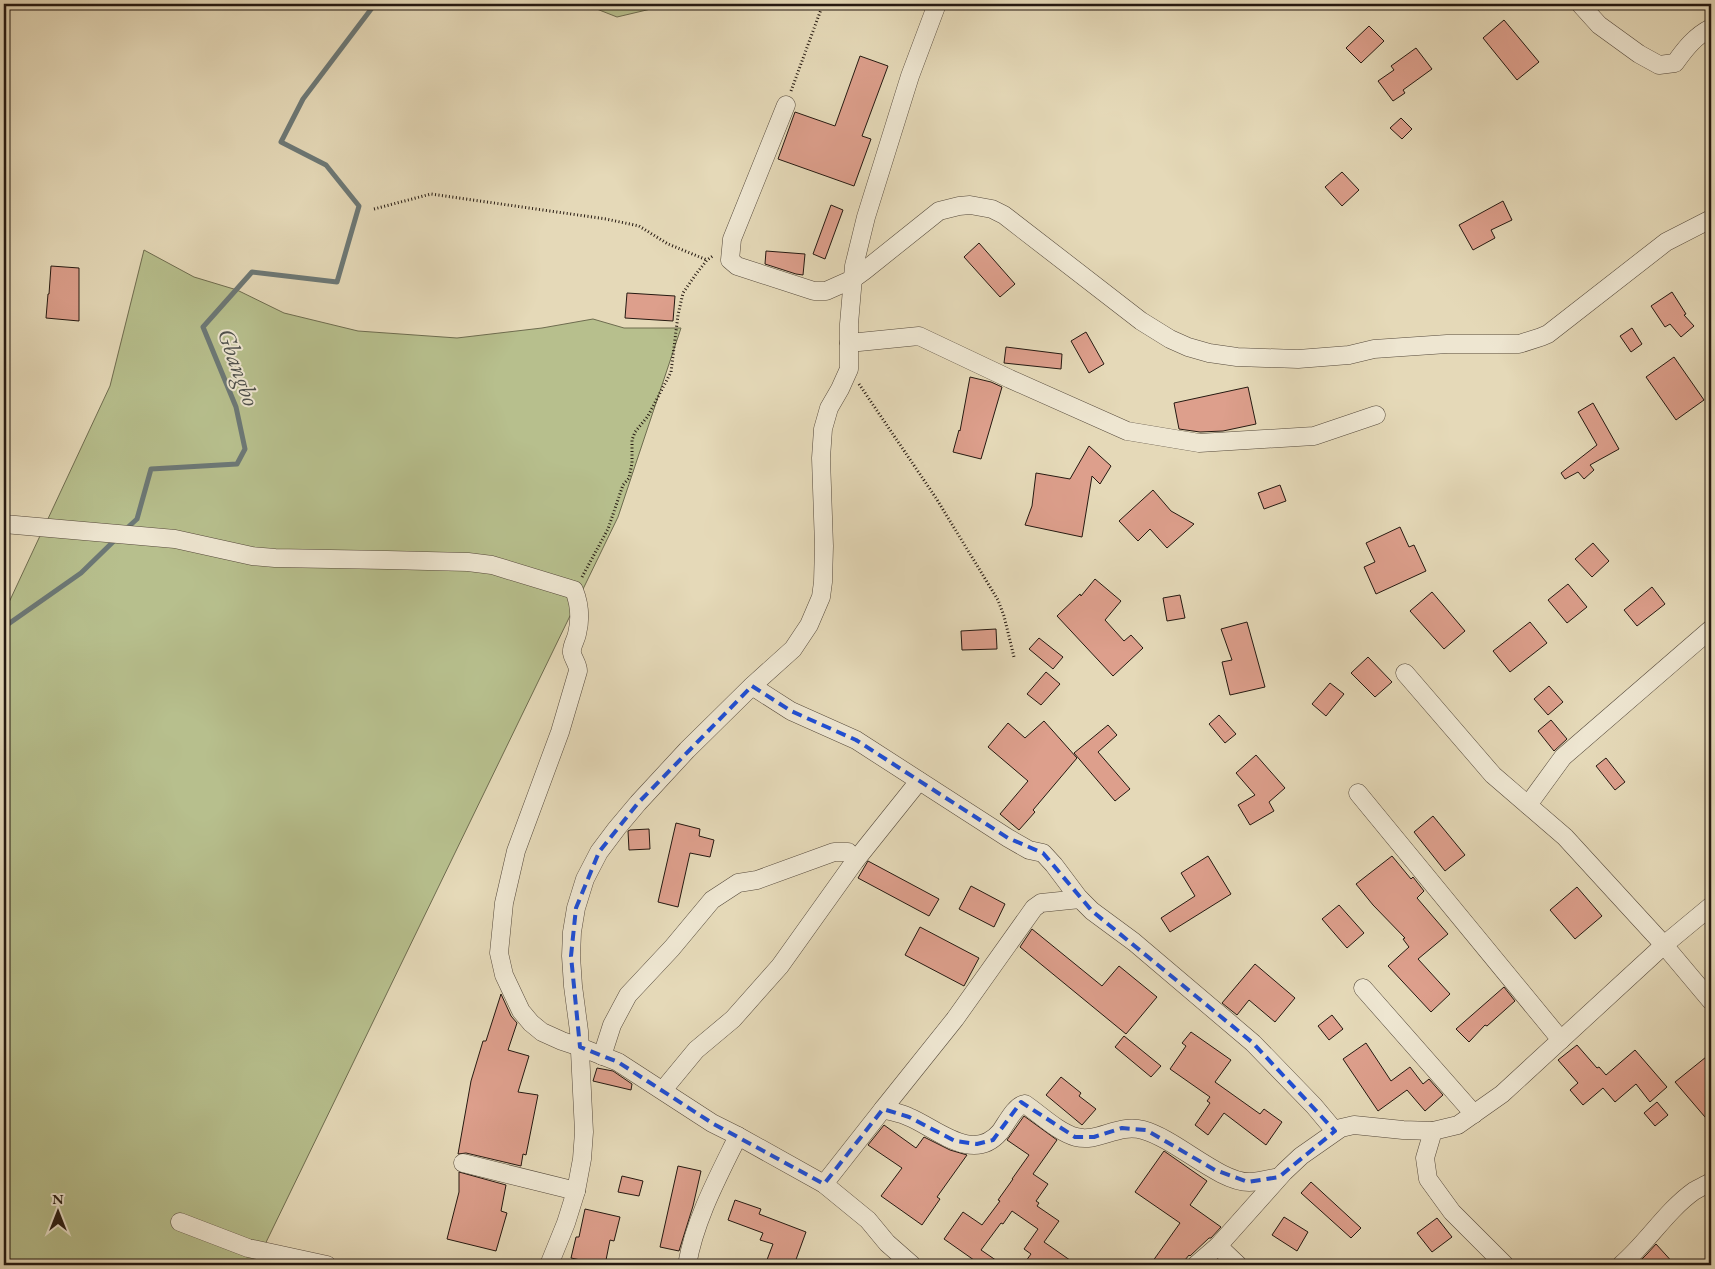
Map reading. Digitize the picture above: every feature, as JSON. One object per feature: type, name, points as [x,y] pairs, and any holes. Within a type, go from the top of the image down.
[{"type":"street","points":[[549,1265],[566,1223],[576,1191],[582,1159],[584,1132],[580,1047],[571,956],[576,908],[585,879],[599,852],[617,828],[687,750],[752,686],[794,649],[809,625],[821,597],[824,546],[821,458],[823,429],[829,408],[849,369],[854,266],[869,208],[910,76],[937,4]]},
{"type":"street","points":[[1580,4],[1599,25],[1639,54],[1659,65],[1675,63],[1686,48],[1701,33],[1711,28]]},
{"type":"street","points":[[786,105],[732,239],[730,260],[737,266],[814,291],[826,291],[853,279],[939,211],[959,206],[975,205],[992,208],[1004,215],[1142,321],[1170,339],[1209,353],[1237,357],[1298,359],[1349,355],[1374,349],[1447,344],[1519,344],[1548,334],[1666,242],[1711,219]]},
{"type":"street","points":[[849,343],[919,336],[1127,431],[1199,443],[1314,436],[1376,416]]},
{"type":"street","points":[[4,524],[175,540],[252,556],[275,558],[468,562],[492,565],[574,590],[580,605],[580,620],[577,635],[572,646],[572,653],[578,666],[578,671],[560,732],[516,851],[504,903],[498,953],[504,975],[521,1011],[531,1023],[552,1037],[618,1062],[712,1123],[824,1184],[868,1220],[887,1243],[912,1265]]},
{"type":"street","points":[[1528,805],[1563,757],[1711,629]]},
{"type":"street","points":[[1405,673],[1492,775],[1565,837],[1711,1001]]},
{"type":"street","points":[[752,686],[791,710],[856,740],[1008,838],[1030,850],[1043,853],[1092,911],[1134,942],[1253,1043],[1314,1106],[1335,1132]]},
{"type":"street","points":[[663,1090],[696,1050],[733,1019],[780,966],[855,861],[918,781]]},
{"type":"street","points":[[1358,793],[1562,1040]]},
{"type":"street","points":[[602,1056],[612,1025],[628,995],[672,948],[712,900],[738,883],[757,880],[834,852],[848,852],[855,861]]},
{"type":"street","points":[[824,1184],[954,1019],[1034,908],[1041,903],[1080,899]]},
{"type":"street","points":[[1196,1265],[1218,1246],[1279,1177],[1301,1156],[1346,1126],[1433,1131],[1458,1125],[1474,1114],[1502,1094],[1664,946],[1711,906]]},
{"type":"street","points":[[1362,988],[1474,1114]]},
{"type":"street","points":[[883,1109],[909,1117],[940,1134],[966,1145],[993,1140],[1018,1106],[1025,1104],[1050,1124],[1075,1137],[1094,1137],[1122,1128],[1146,1130],[1236,1180],[1248,1182],[1279,1177]]},
{"type":"street","points":[[1433,1131],[1425,1158],[1428,1179],[1452,1212],[1505,1265]]},
{"type":"street","points":[[687,1265],[691,1243],[702,1213],[738,1136]]},
{"type":"street","points":[[463,1163],[576,1191]]},
{"type":"street","points":[[1621,1265],[1632,1256],[1675,1208],[1693,1192],[1711,1182]]},
{"type":"street","points":[[180,1222],[248,1248],[327,1265]]},
{"type":"street","points":[[1218,1246],[1238,1265]]},
{"type":"path","points":[[786,105],[823,4]]},
{"type":"path","points":[[374,208],[431,194],[606,219],[639,226],[668,244],[707,260]]},
{"type":"path","points":[[574,590],[608,529],[622,485],[628,478],[632,463],[632,440],[635,432],[648,416],[671,372],[678,315],[683,293],[707,260],[732,239]]},
{"type":"path","points":[[849,369],[936,498],[998,600],[1004,616],[1014,658]]},
{"type":"highlighted area","points":[[752,686],[791,711],[856,740],[1008,838],[1043,853],[1092,911],[1253,1043],[1335,1131],[1279,1177],[1248,1182],[1215,1170],[1146,1130],[1122,1128],[1094,1137],[1075,1137],[1021,1102],[993,1140],[977,1144],[955,1141],[909,1117],[883,1109],[824,1184],[712,1123],[618,1062],[580,1047],[571,956],[576,908],[599,852],[638,803]]},
{"type":"green space","points":[[584,4],[672,4],[617,17]]},
{"type":"green space","points":[[144,250],[194,277],[237,290],[284,313],[358,331],[457,338],[542,328],[593,319],[624,328],[681,328],[618,517],[255,1265],[4,1265],[4,613],[110,386]]},
{"type":"building","points":[[1504,20],[1539,62],[1517,80],[1483,38]]},
{"type":"building","points":[[1369,26],[1384,41],[1361,63],[1346,48]]},
{"type":"building","points":[[1416,48],[1432,69],[1403,90],[1405,93],[1393,101],[1378,81],[1394,70],[1391,66]]},
{"type":"building","points":[[860,56],[888,66],[862,136],[871,139],[854,186],[778,159],[795,112],[835,126]]},
{"type":"building","points":[[1401,118],[1412,129],[1402,139],[1390,128]]},
{"type":"building","points":[[1342,172],[1359,190],[1342,206],[1325,187]]},
{"type":"building","points":[[1503,201],[1512,220],[1491,230],[1495,238],[1473,250],[1459,225]]},
{"type":"building","points":[[831,205],[843,210],[825,259],[813,254]]},
{"type":"building","points":[[979,243],[1015,284],[1000,297],[964,257]]},
{"type":"building","points":[[766,251],[805,254],[803,275],[765,264]]},
{"type":"building","points":[[51,266],[79,268],[79,321],[46,318]]},
{"type":"building","points":[[1672,292],[1686,314],[1684,315],[1694,326],[1681,337],[1670,324],[1665,327],[1651,306]]},
{"type":"building","points":[[627,293],[675,296],[673,321],[625,318]]},
{"type":"building","points":[[1632,328],[1642,344],[1631,352],[1620,336]]},
{"type":"building","points":[[1086,332],[1104,364],[1089,373],[1071,341]]},
{"type":"building","points":[[1006,347],[1062,354],[1061,369],[1004,363]]},
{"type":"building","points":[[1674,357],[1704,400],[1676,420],[1646,377]]},
{"type":"building","points":[[970,377],[1002,387],[981,459],[953,452],[960,431]]},
{"type":"building","points":[[1248,387],[1256,424],[1223,431],[1200,432],[1179,429],[1174,403]]},
{"type":"building","points":[[1593,403],[1619,449],[1590,465],[1594,470],[1584,479],[1578,472],[1565,479],[1561,473],[1597,445],[1578,412]]},
{"type":"building","points":[[1089,446],[1111,466],[1100,484],[1092,476],[1082,537],[1025,525],[1032,506],[1036,473],[1070,479]]},
{"type":"building","points":[[1280,485],[1286,501],[1264,509],[1258,493]]},
{"type":"building","points":[[1153,490],[1171,511],[1194,524],[1167,548],[1150,529],[1138,541],[1119,521]]},
{"type":"building","points":[[1400,527],[1409,547],[1414,545],[1426,571],[1376,594],[1364,567],[1375,562],[1366,543]]},
{"type":"building","points":[[1593,543],[1609,561],[1592,577],[1575,559]]},
{"type":"building","points":[[1095,579],[1121,601],[1105,620],[1124,641],[1131,635],[1143,648],[1113,676],[1057,616],[1080,594],[1081,596]]},
{"type":"building","points":[[1568,584],[1587,607],[1567,623],[1548,600]]},
{"type":"building","points":[[1652,587],[1665,604],[1637,626],[1624,610]]},
{"type":"building","points":[[1432,592],[1465,631],[1444,649],[1410,611]]},
{"type":"building","points":[[1180,595],[1185,618],[1167,621],[1163,598]]},
{"type":"building","points":[[1247,622],[1265,687],[1230,695],[1222,662],[1232,660],[1221,629]]},
{"type":"building","points":[[1530,622],[1547,643],[1510,672],[1493,651]]},
{"type":"building","points":[[996,629],[997,649],[962,650],[961,631]]},
{"type":"building","points":[[1039,638],[1063,657],[1053,669],[1029,649]]},
{"type":"building","points":[[1368,657],[1392,682],[1375,697],[1351,673]]},
{"type":"building","points":[[1046,672],[1060,684],[1041,705],[1027,694]]},
{"type":"building","points":[[1330,683],[1344,694],[1326,716],[1312,704]]},
{"type":"building","points":[[1549,686],[1563,702],[1548,715],[1534,699]]},
{"type":"building","points":[[1219,715],[1236,734],[1225,743],[1209,724]]},
{"type":"building","points":[[1551,720],[1567,739],[1554,751],[1538,731]]},
{"type":"building","points":[[1044,721],[1077,758],[1033,810],[1035,812],[1019,830],[1000,814],[1028,781],[988,747],[1008,723],[1025,738]]},
{"type":"building","points":[[1108,725],[1117,735],[1098,752],[1130,789],[1115,801],[1074,753]]},
{"type":"building","points":[[1256,755],[1285,788],[1269,802],[1274,811],[1250,825],[1238,805],[1255,795],[1236,773]]},
{"type":"building","points":[[1606,758],[1625,782],[1615,790],[1596,766]]},
{"type":"building","points":[[1433,816],[1465,855],[1445,871],[1414,832]]},
{"type":"building","points":[[676,823],[700,829],[699,836],[714,840],[710,857],[690,853],[678,907],[658,902]]},
{"type":"building","points":[[649,829],[650,849],[629,850],[628,831]]},
{"type":"building","points":[[1208,856],[1231,894],[1170,932],[1161,918],[1195,896],[1181,873]]},
{"type":"building","points":[[1392,856],[1424,891],[1417,898],[1448,934],[1418,959],[1450,994],[1431,1012],[1388,966],[1409,947],[1403,939],[1405,938],[1373,905],[1356,884]]},
{"type":"building","points":[[868,861],[939,899],[929,916],[858,878]]},
{"type":"building","points":[[971,886],[1005,904],[994,927],[959,909]]},
{"type":"building","points":[[1577,887],[1602,916],[1575,939],[1550,910]]},
{"type":"building","points":[[1339,905],[1364,933],[1347,948],[1322,919]]},
{"type":"building","points":[[920,927],[979,958],[964,986],[905,955]]},
{"type":"building","points":[[1032,929],[1102,986],[1119,966],[1157,997],[1126,1034],[1020,947]]},
{"type":"building","points":[[1255,964],[1295,998],[1275,1022],[1249,1000],[1237,1015],[1222,1003]]},
{"type":"building","points":[[1504,987],[1515,1001],[1487,1026],[1485,1025],[1469,1042],[1456,1029]]},
{"type":"building","points":[[501,994],[511,1016],[517,1023],[508,1050],[529,1056],[518,1092],[538,1095],[526,1155],[523,1154],[521,1166],[466,1153],[458,1154],[471,1081],[483,1041],[486,1041]]},
{"type":"building","points":[[1332,1015],[1343,1029],[1329,1040],[1318,1026]]},
{"type":"building","points":[[1191,1032],[1231,1060],[1215,1082],[1260,1114],[1264,1109],[1282,1122],[1266,1145],[1224,1113],[1208,1135],[1195,1125],[1210,1103],[1207,1101],[1210,1097],[1170,1069],[1186,1046],[1182,1043]]},
{"type":"building","points":[[1124,1036],[1161,1066],[1151,1077],[1115,1047]]},
{"type":"building","points":[[1366,1043],[1391,1081],[1410,1067],[1423,1084],[1429,1079],[1443,1095],[1425,1111],[1407,1090],[1378,1111],[1343,1059]]},
{"type":"building","points":[[1577,1045],[1597,1068],[1599,1067],[1606,1075],[1635,1050],[1667,1087],[1650,1102],[1636,1084],[1615,1102],[1603,1088],[1583,1105],[1570,1090],[1578,1083],[1558,1060]]},
{"type":"building","points":[[1711,1053],[1711,1124],[1675,1082]]},
{"type":"building","points":[[597,1068],[613,1071],[632,1084],[631,1090],[593,1081]]},
{"type":"building","points":[[1061,1077],[1081,1093],[1079,1096],[1096,1109],[1082,1125],[1046,1095]]},
{"type":"building","points":[[1657,1102],[1668,1115],[1655,1126],[1644,1113]]},
{"type":"building","points":[[1024,1116],[1057,1140],[1033,1174],[1048,1184],[1036,1201],[1039,1203],[1037,1206],[1059,1221],[1044,1242],[1077,1265],[1023,1265],[1031,1254],[1024,1249],[1038,1229],[1012,1211],[981,1250],[1003,1265],[981,1265],[944,1239],[963,1212],[982,1225],[1000,1201],[998,1200],[1029,1155],[1007,1140]]},
{"type":"building","points":[[884,1125],[916,1148],[924,1137],[950,1150],[967,1155],[937,1197],[940,1199],[922,1225],[881,1196],[902,1168],[868,1145]]},
{"type":"building","points":[[1164,1151],[1207,1181],[1190,1205],[1221,1227],[1211,1238],[1189,1255],[1181,1265],[1150,1265],[1180,1223],[1135,1192]]},
{"type":"building","points":[[678,1166],[701,1171],[693,1206],[679,1251],[660,1247]]},
{"type":"building","points":[[459,1172],[506,1185],[501,1211],[507,1213],[496,1251],[447,1239],[459,1192]]},
{"type":"building","points":[[622,1176],[643,1181],[639,1196],[618,1192]]},
{"type":"building","points":[[1311,1182],[1361,1228],[1351,1238],[1301,1193]]},
{"type":"building","points":[[735,1200],[761,1209],[759,1214],[806,1232],[794,1265],[765,1265],[773,1244],[760,1240],[763,1233],[728,1220]]},
{"type":"building","points":[[585,1209],[620,1217],[614,1241],[610,1240],[605,1265],[571,1258],[576,1237],[579,1237]]},
{"type":"building","points":[[1284,1217],[1308,1232],[1297,1251],[1272,1235]]},
{"type":"building","points":[[1437,1218],[1452,1237],[1432,1252],[1417,1233]]},
{"type":"building","points":[[1656,1244],[1675,1265],[1636,1265],[1647,1254]]},
{"type":"waterway","name":"Gbangbo","points":[[126,529],[137,519],[151,469],[237,464],[245,449],[236,407],[203,327],[252,272],[337,282],[359,206],[326,165],[281,142],[303,99],[375,4]]},
{"type":"waterway","name":"Gbangbo","points":[[4,627],[81,573],[116,539]]}]
